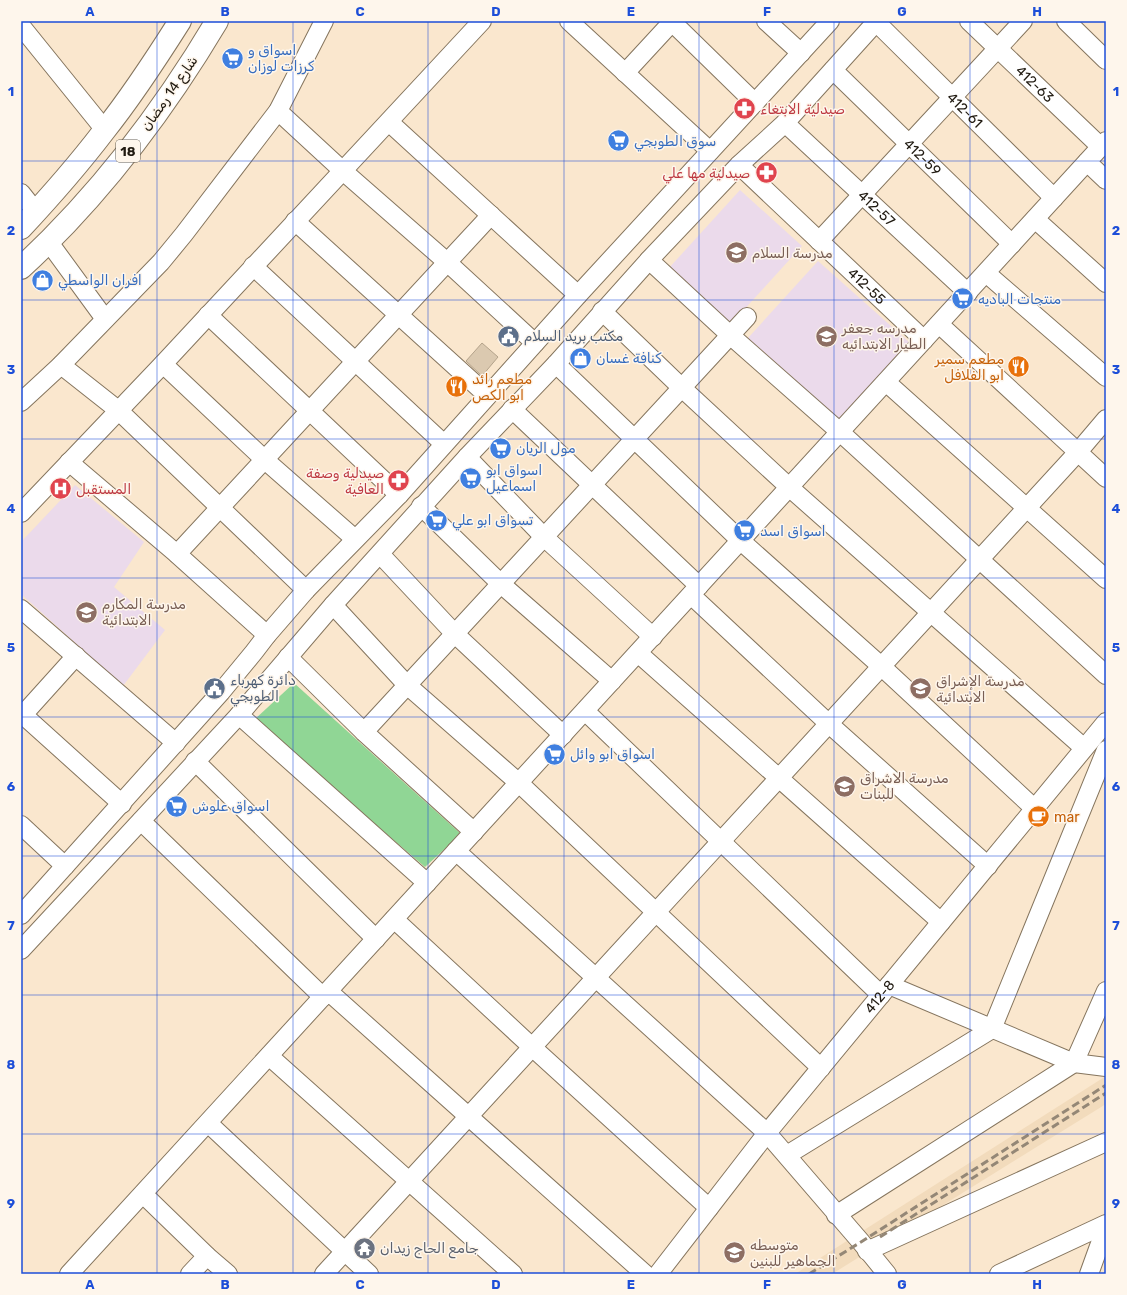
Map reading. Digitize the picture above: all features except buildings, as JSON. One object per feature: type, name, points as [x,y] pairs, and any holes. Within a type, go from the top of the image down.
[{"type":"main road","name":"18","points":[[21,228],[71,172],[105,130],[149,69],[180,21]]},
{"type":"main road","name":"شارع 14 رمضان","points":[[21,268],[87,200],[127,152],[164,102],[217,21]]},
{"type":"street","points":[[21,402],[61,365],[161,262],[278,111],[324,21]]},
{"type":"street","points":[[21,513],[163,364],[482,21]]},
{"type":"street","points":[[569,21],[710,151]]},
{"type":"street","points":[[625,73],[672,21],[755,103]]},
{"type":"street","points":[[766,21],[801,53]]},
{"type":"street","points":[[48,921],[25,911],[221,692],[266,635],[306,590],[399,494],[578,295],[830,21]]},
{"type":"street","name":"412-63","points":[[968,21],[1104,144]]},
{"type":"street","points":[[819,241],[1023,21]]},
{"type":"street","points":[[1066,21],[1106,60]]},
{"type":"street","points":[[21,950],[242,711],[333,605],[467,456],[556,364],[649,260],[740,165],[785,123],[877,22]]},
{"type":"street","name":"412-61","points":[[877,22],[1054,198]]},
{"type":"street","points":[[21,26],[105,130]]},
{"type":"street","name":"412-59","points":[[833,70],[1012,244]]},
{"type":"street","points":[[278,111],[343,171],[448,262],[535,343]]},
{"type":"street","points":[[389,122],[578,295]]},
{"type":"street","name":"412-57","points":[[785,123],[968,293]]},
{"type":"street","points":[[69,1274],[1104,144]]},
{"type":"street","points":[[1087,162],[1106,180]]},
{"type":"street","name":"412-55","points":[[740,165],[924,340]]},
{"type":"street","points":[[21,193],[36,212]]},
{"type":"street","points":[[652,214],[674,235]]},
{"type":"street","points":[[177,554],[491,215]]},
{"type":"street","points":[[1035,219],[1106,283]]},
{"type":"street","points":[[296,221],[488,396]]},
{"type":"street","points":[[48,241],[105,319]]},
{"type":"street","points":[[649,260],[1106,675]]},
{"type":"street","points":[[253,266],[444,444]]},
{"type":"street","points":[[986,273],[1106,377]]},
{"type":"street","points":[[602,311],[682,388],[789,487],[1084,748]]},
{"type":"street","points":[[208,315],[399,494]]},
{"type":"street","points":[[364,732],[748,316]]},
{"type":"street","points":[[939,324],[1106,478]]},
{"type":"street","points":[[163,364],[265,460],[354,539]]},
{"type":"street","points":[[556,364],[741,541],[881,666],[1035,809]]},
{"type":"street","points":[[61,365],[118,410],[306,590]]},
{"type":"street","points":[[886,382],[1106,579]]},
{"type":"street","points":[[512,409],[592,484],[828,723],[988,866]]},
{"type":"street","points":[[324,1274],[1078,452],[1106,419]]},
{"type":"street","points":[[467,456],[544,537],[653,637]]},
{"type":"street","points":[[69,462],[177,554],[266,635]]},
{"type":"street","points":[[421,506],[501,584],[612,681]]},
{"type":"street","points":[[380,554],[455,634],[563,735]]},
{"type":"street","points":[[333,605],[407,685],[519,783],[821,1068]]},
{"type":"street","points":[[21,609],[176,743]]},
{"type":"street","points":[[254,652],[253,659],[255,665],[260,670],[272,672],[283,663]]},
{"type":"street","points":[[638,653],[941,922]]},
{"type":"street","points":[[76,656],[22,715],[122,804]]},
{"type":"street","points":[[283,663],[364,732],[474,832]]},
{"type":"street","points":[[221,692],[230,688],[239,690],[245,698],[242,711]]},
{"type":"street","points":[[242,711],[427,883]]},
{"type":"street","points":[[585,711],[721,841],[885,990],[992,1029],[1074,1063],[1106,1067]]},
{"type":"street","name":"412-8","points":[[658,1274],[767,1133],[1106,722]]},
{"type":"street","points":[[787,1155],[992,1029],[1106,750]]},
{"type":"street","points":[[195,761],[376,939]]},
{"type":"street","points":[[141,821],[326,994],[468,1117],[645,1274]]},
{"type":"street","points":[[21,825],[65,866]]},
{"type":"street","points":[[456,851],[767,1133],[887,1274]]},
{"type":"street","points":[[394,919],[532,1047],[710,1208]]},
{"type":"street","points":[[836,1214],[1074,1063],[1106,991]]},
{"type":"street","points":[[269,1056],[513,1274]]},
{"type":"street","points":[[208,1123],[368,1274]]},
{"type":"street","points":[[868,1251],[1106,1142]]},
{"type":"street","points":[[142,1194],[228,1274]]},
{"type":"street","points":[[999,1274],[1106,1226]]},
{"type":"street","points":[[1089,1274],[1106,1226]]},
{"type":"street","points":[[190,1274],[207,1256]]},
{"type":"shaded area","points":[[740,190],[802,246],[731,324],[669,268]]},
{"type":"shaded area","points":[[818,261],[909,342],[840,420],[748,338]]},
{"type":"shaded area","points":[[75,485],[144,542],[114,587],[165,630],[123,686],[21,594],[21,542]]},
{"type":"shaded area","points":[[1106,1076],[1106,1104],[832,1274],[795,1274]]},
{"type":"green space","points":[[294,683],[461,834],[425,867],[254,720]]},
{"type":"railway","points":[[809,1274],[1106,1085]]},
{"type":"railway","points":[[880,1237],[1106,1093]]},
{"type":"place","name":"اسواق و كرزات لوزان","points":[[232,58]]},
{"type":"place","name":"صيدلية الابتغاء","points":[[744,109]]},
{"type":"place","name":"سوق الطوبجي","points":[[618,141]]},
{"type":"place","name":"صيدلية مها علي","points":[[766,173]]},
{"type":"place","name":"مدرسة السلام","points":[[736,253]]},
{"type":"place","name":"افران الواسطي","points":[[43,280]]},
{"type":"place","name":"منتجات الباديه","points":[[963,299]]},
{"type":"place","name":"مكتب بريد السلام","points":[[508,336]]},
{"type":"place","name":"مدرسه جعفر الطيار الابتدائيه","points":[[826,336]]},
{"type":"place","name":"كنافة غسان","points":[[580,358]]},
{"type":"place","name":"مطعم سمير ابو الفلافل","points":[[1019,367]]},
{"type":"place","name":"مطعم رائد ابو الكص","points":[[457,387]]},
{"type":"place","name":"مول الريان","points":[[500,448]]},
{"type":"place","name":"اسواق ابو اسماعيل","points":[[470,478]]},
{"type":"place","name":"صيدلية وصفة العافية","points":[[399,481]]},
{"type":"place","name":"المستقبل","points":[[61,489]]},
{"type":"place","name":"تسواق ابو علي","points":[[436,520]]},
{"type":"place","name":"اسواق اسد","points":[[745,531]]},
{"type":"place","name":"مدرسة المكارم الابتدائية","points":[[86,612]]},
{"type":"place","name":"دائرة كهرباء الطوبجي","points":[[214,688]]},
{"type":"place","name":"مدرسة الإشراق الابتدائية","points":[[920,689]]},
{"type":"place","name":"اسواق ابو وائل","points":[[555,754]]},
{"type":"place","name":"مدرسة الاشراق للبنات","points":[[844,786]]},
{"type":"place","name":"اسواق علوش","points":[[177,806]]},
{"type":"place","name":"mar","points":[[1038,817]]},
{"type":"place","name":"جامع الحاج زيدان","points":[[364,1248]]},
{"type":"place","name":"متوسطه الجماهير للبنين","points":[[734,1253]]}]
